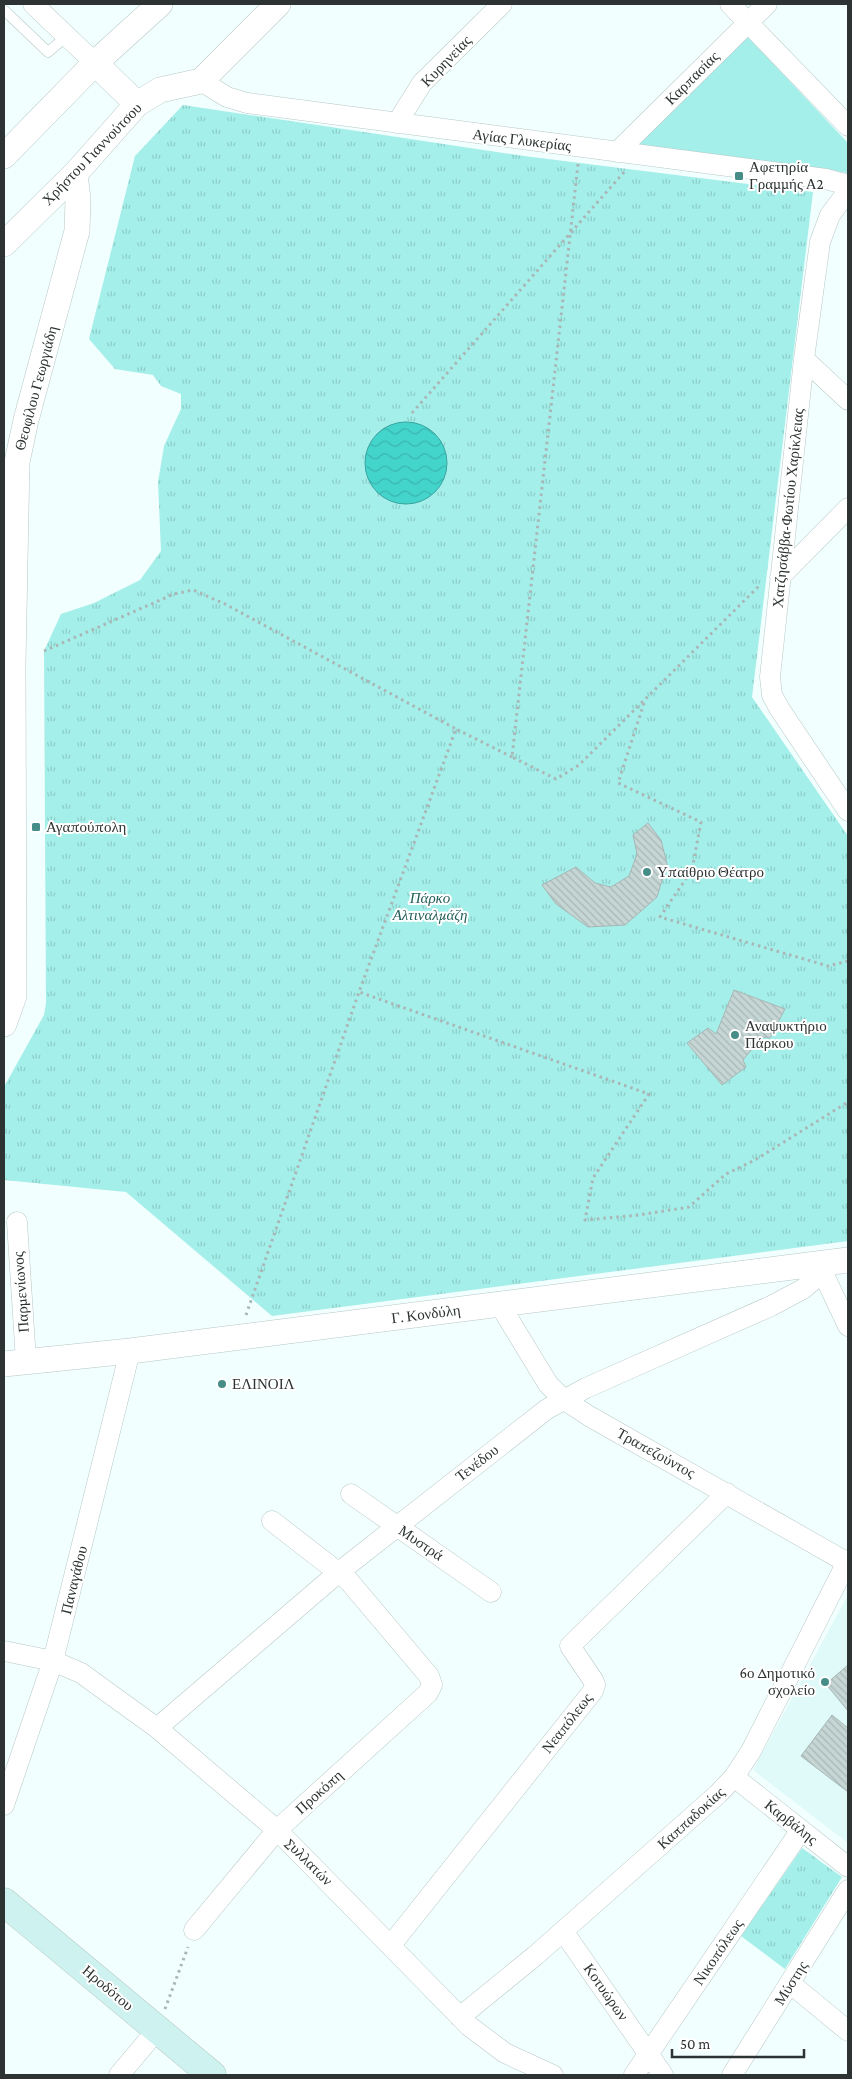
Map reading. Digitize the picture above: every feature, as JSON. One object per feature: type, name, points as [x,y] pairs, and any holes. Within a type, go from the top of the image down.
[{"type":"main road","name":"Ηροδότου","points":[[4,1902],[212,2075]]},
{"type":"street","points":[[33,4],[137,104]]},
{"type":"street","points":[[4,156],[95,63],[160,4]]},
{"type":"street","points":[[201,81],[278,4]]},
{"type":"street","name":"Κυρηνείας","points":[[397,123],[422,83],[502,4]]},
{"type":"street","points":[[730,4],[848,126]]},
{"type":"street","name":"Καρπασίας","points":[[622,160],[748,22],[767,4]]},
{"type":"street","name":"Χρήστου Γιαννούτσου","points":[[4,244],[74,174],[137,104],[160,90],[201,81]]},
{"type":"street","name":"Αγίας Γλυκερίας","points":[[201,81],[227,96],[247,103],[397,123],[622,160],[826,179],[848,185]]},
{"type":"street","name":"Θεοφίλου Γεωργιάδη","points":[[4,1024],[14,996],[9,932],[8,666],[17,462],[26,420],[78,231],[78,199],[74,174]]},
{"type":"street","name":"Χατζησάββα-Φωτίου Χαρίκλειας","points":[[848,191],[830,215],[820,242],[773,578],[770,677],[772,695],[848,811]]},
{"type":"street","points":[[804,359],[848,400]]},
{"type":"street","points":[[773,578],[848,508]]},
{"type":"street","name":"Παρμενίωνος","points":[[15,1363],[17,1222]]},
{"type":"street","points":[[836,1265],[848,1326]]},
{"type":"street","name":"Γ. Κονδύλη","points":[[15,1363],[130,1351],[836,1265]]},
{"type":"street","name":"Τενέδου","points":[[157,1728],[339,1572],[547,1409],[563,1399],[771,1306],[803,1289],[836,1265]]},
{"type":"street","name":"Τραπεζούντος","points":[[500,1305],[548,1384],[563,1399],[589,1416],[848,1561]]},
{"type":"street","name":"Παναγάθου","points":[[4,1805],[53,1661],[130,1351]]},
{"type":"street","name":"Μυστρά","points":[[350,1494],[491,1592]]},
{"type":"street","name":"Νεαπόλεως","points":[[391,1945],[593,1692],[594,1680],[570,1646],[727,1494]]},
{"type":"street","points":[[272,1521],[339,1572]]},
{"type":"street","name":"Καππαδοκίας","points":[[460,2017],[563,1931],[734,1778],[751,1751],[848,1561]]},
{"type":"street","name":"Προκόπη","points":[[194,1930],[277,1830],[428,1693],[432,1685],[429,1676],[339,1572]]},
{"type":"street","name":"Συλλατών","points":[[4,1651],[53,1661],[92,1680],[157,1728],[277,1830],[460,2017],[504,2052],[553,2075]]},
{"type":"street","name":"Καρβάλης","points":[[734,1778],[848,1867]]},
{"type":"street","name":"Νικοπόλεως","points":[[634,2075],[801,1830]]},
{"type":"street","name":"Μύστης","points":[[732,2075],[791,1984],[848,1890]]},
{"type":"street","name":"Κοτυώρων","points":[[563,1931],[664,2075]]},
{"type":"street","points":[[791,1984],[848,2031]]},
{"type":"street","points":[[119,2075],[157,2030]]},
{"type":"lane","points":[[4,10],[48,52],[67,36]]},
{"type":"path","points":[[412,413],[570,234],[622,160]]},
{"type":"path","points":[[512,757],[578,163]]},
{"type":"path","points":[[44,651],[174,594],[193,590],[225,604],[456,729],[556,779],[579,765],[773,578]]},
{"type":"path","points":[[644,701],[618,783],[701,822],[692,870],[660,917],[828,966],[848,962]]},
{"type":"path","points":[[238,1338],[359,992],[456,729]]},
{"type":"path","points":[[359,992],[649,1094],[593,1178],[585,1220],[640,1216],[688,1207],[726,1174],[755,1160],[848,1102]]},
{"type":"path","points":[[157,2030],[194,1930]]},
{"type":"shaded area","name":"6ο Δημοτικό σχολείο","points":[[848,1595],[848,1843],[753,1770]]},
{"type":"green space","points":[[748,37],[848,143],[848,173],[638,145]]},
{"type":"green space","name":"Πάρκο Αλτιναλμάζη","points":[[183,105],[524,156],[813,192],[752,697],[848,836],[848,1241],[272,1316],[126,1192],[4,1180],[4,1087],[44,1015],[46,1003],[44,651],[61,614],[94,603],[140,580],[161,551],[158,482],[164,446],[181,409],[181,394],[161,386],[153,375],[115,369],[89,339],[135,156]]},
{"type":"green space","points":[[802,1848],[842,1877],[785,1969],[741,1936]]},
{"type":"water","points":[[406,422],[422,426],[435,434],[443,447],[447,463],[443,479],[435,492],[422,500],[406,504],[390,500],[377,492],[369,479],[365,463],[369,447],[377,434],[390,426]]},
{"type":"building","name":"Υπαίθριο Θέατρο","points":[[648,823],[661,840],[667,864],[657,897],[625,925],[588,927],[556,904],[542,885],[576,867],[595,883],[611,887],[629,876],[637,854],[633,835]]},
{"type":"building","name":"Αναψυκτήριο Πάρκου","points":[[734,990],[785,1009],[770,1038],[762,1037],[743,1060],[746,1067],[722,1085],[687,1043],[708,1028],[716,1034]]},
{"type":"building","points":[[848,1665],[848,1711],[826,1684]]},
{"type":"building","points":[[832,1715],[848,1728],[848,1792],[801,1756]]},
{"type":"place","name":"Αφετηρία Γραμμής Α2","points":[[739,176]]},
{"type":"place","name":"Αγαπούπολη","points":[[36,827]]},
{"type":"place","name":"Υπαίθριο Θέατρο","points":[[647,872]]},
{"type":"place","name":"Αναψυκτήριο Πάρκου","points":[[735,1035]]},
{"type":"place","name":"ΕΛΙΝΟΙΛ","points":[[222,1384]]},
{"type":"place","name":"6ο Δημοτικό σχολείο","points":[[825,1682]]}]
